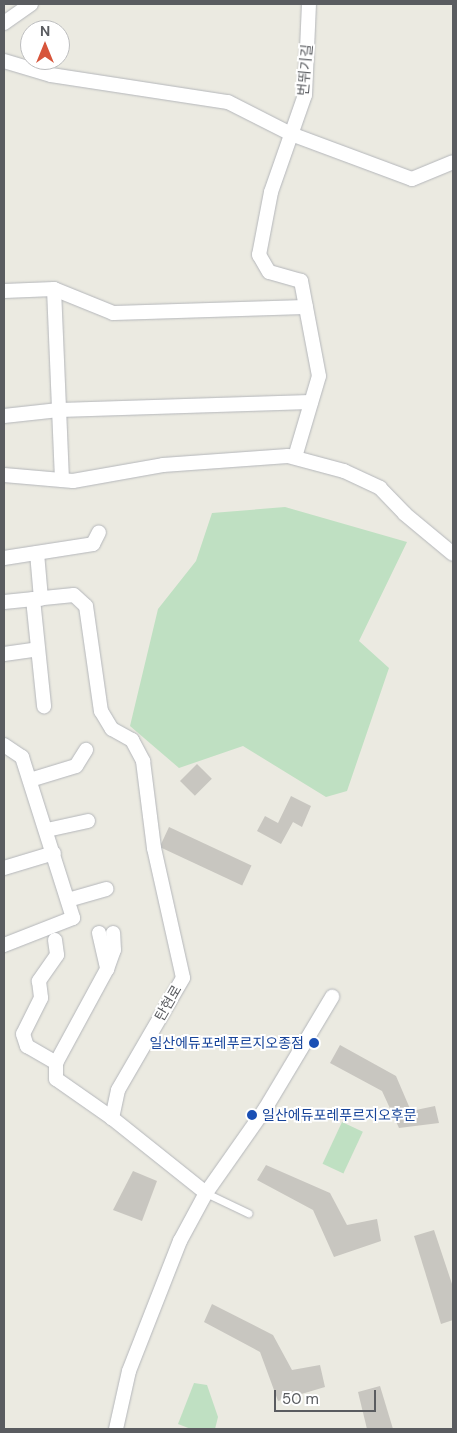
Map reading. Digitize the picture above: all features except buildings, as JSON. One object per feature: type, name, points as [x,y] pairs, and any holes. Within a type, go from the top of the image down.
[{"type":"street","name":"번뛰기길","points":[[306,307],[301,281],[269,272],[259,255],[271,192],[305,95],[309,4]]},
{"type":"street","points":[[4,23],[23,6]]},
{"type":"street","points":[[4,61],[51,76],[228,102],[291,134],[412,179],[453,162]]},
{"type":"street","points":[[54,289],[62,480]]},
{"type":"street","points":[[4,291],[54,289],[113,313],[306,307],[319,376],[295,457]]},
{"type":"street","points":[[4,416],[59,410],[312,402]]},
{"type":"street","points":[[4,475],[62,480],[99,479],[163,465],[295,457],[344,471],[380,488],[405,514],[453,554]]},
{"type":"street","points":[[4,558],[93,544],[99,532]]},
{"type":"street","points":[[37,553],[38,649],[44,706]]},
{"type":"street","name":"탄현로","points":[[36,599],[74,595],[86,606],[101,711],[112,729],[132,740],[143,761],[154,848],[183,978],[118,1090],[112,1118]]},
{"type":"street","points":[[4,602],[36,599]]},
{"type":"street","points":[[4,654],[38,649]]},
{"type":"street","points":[[4,745],[22,757],[74,918],[4,945]]},
{"type":"street","points":[[30,780],[76,766],[86,750]]},
{"type":"street","points":[[47,830],[88,821]]},
{"type":"street","points":[[4,868],[54,853]]},
{"type":"street","points":[[68,900],[106,889]]},
{"type":"street","points":[[106,932],[114,950],[107,970],[56,1063],[56,1079],[112,1118],[206,1193]]},
{"type":"street","points":[[55,940],[57,955],[39,981],[41,998],[23,1034],[26,1046],[56,1063]]},
{"type":"street","points":[[116,1429],[130,1371],[154,1302],[180,1241],[206,1193],[266,1110],[332,997]]},
{"type":"lane","points":[[206,1193],[248,1213]]},
{"type":"green space","points":[[285,507],[407,542],[359,641],[389,668],[347,791],[326,797],[243,746],[179,768],[130,726],[158,609],[196,561],[212,513]]},
{"type":"green space","points":[[342,1122],[363,1132],[343,1173],[323,1164]]},
{"type":"green space","points":[[194,1383],[207,1385],[218,1417],[215,1429],[191,1429],[178,1424]]},
{"type":"place","name":"일산에듀포레푸르지오종점","points":[[314,1043]]},
{"type":"place","name":"일산에듀포레푸르지오후문","points":[[252,1115]]}]
